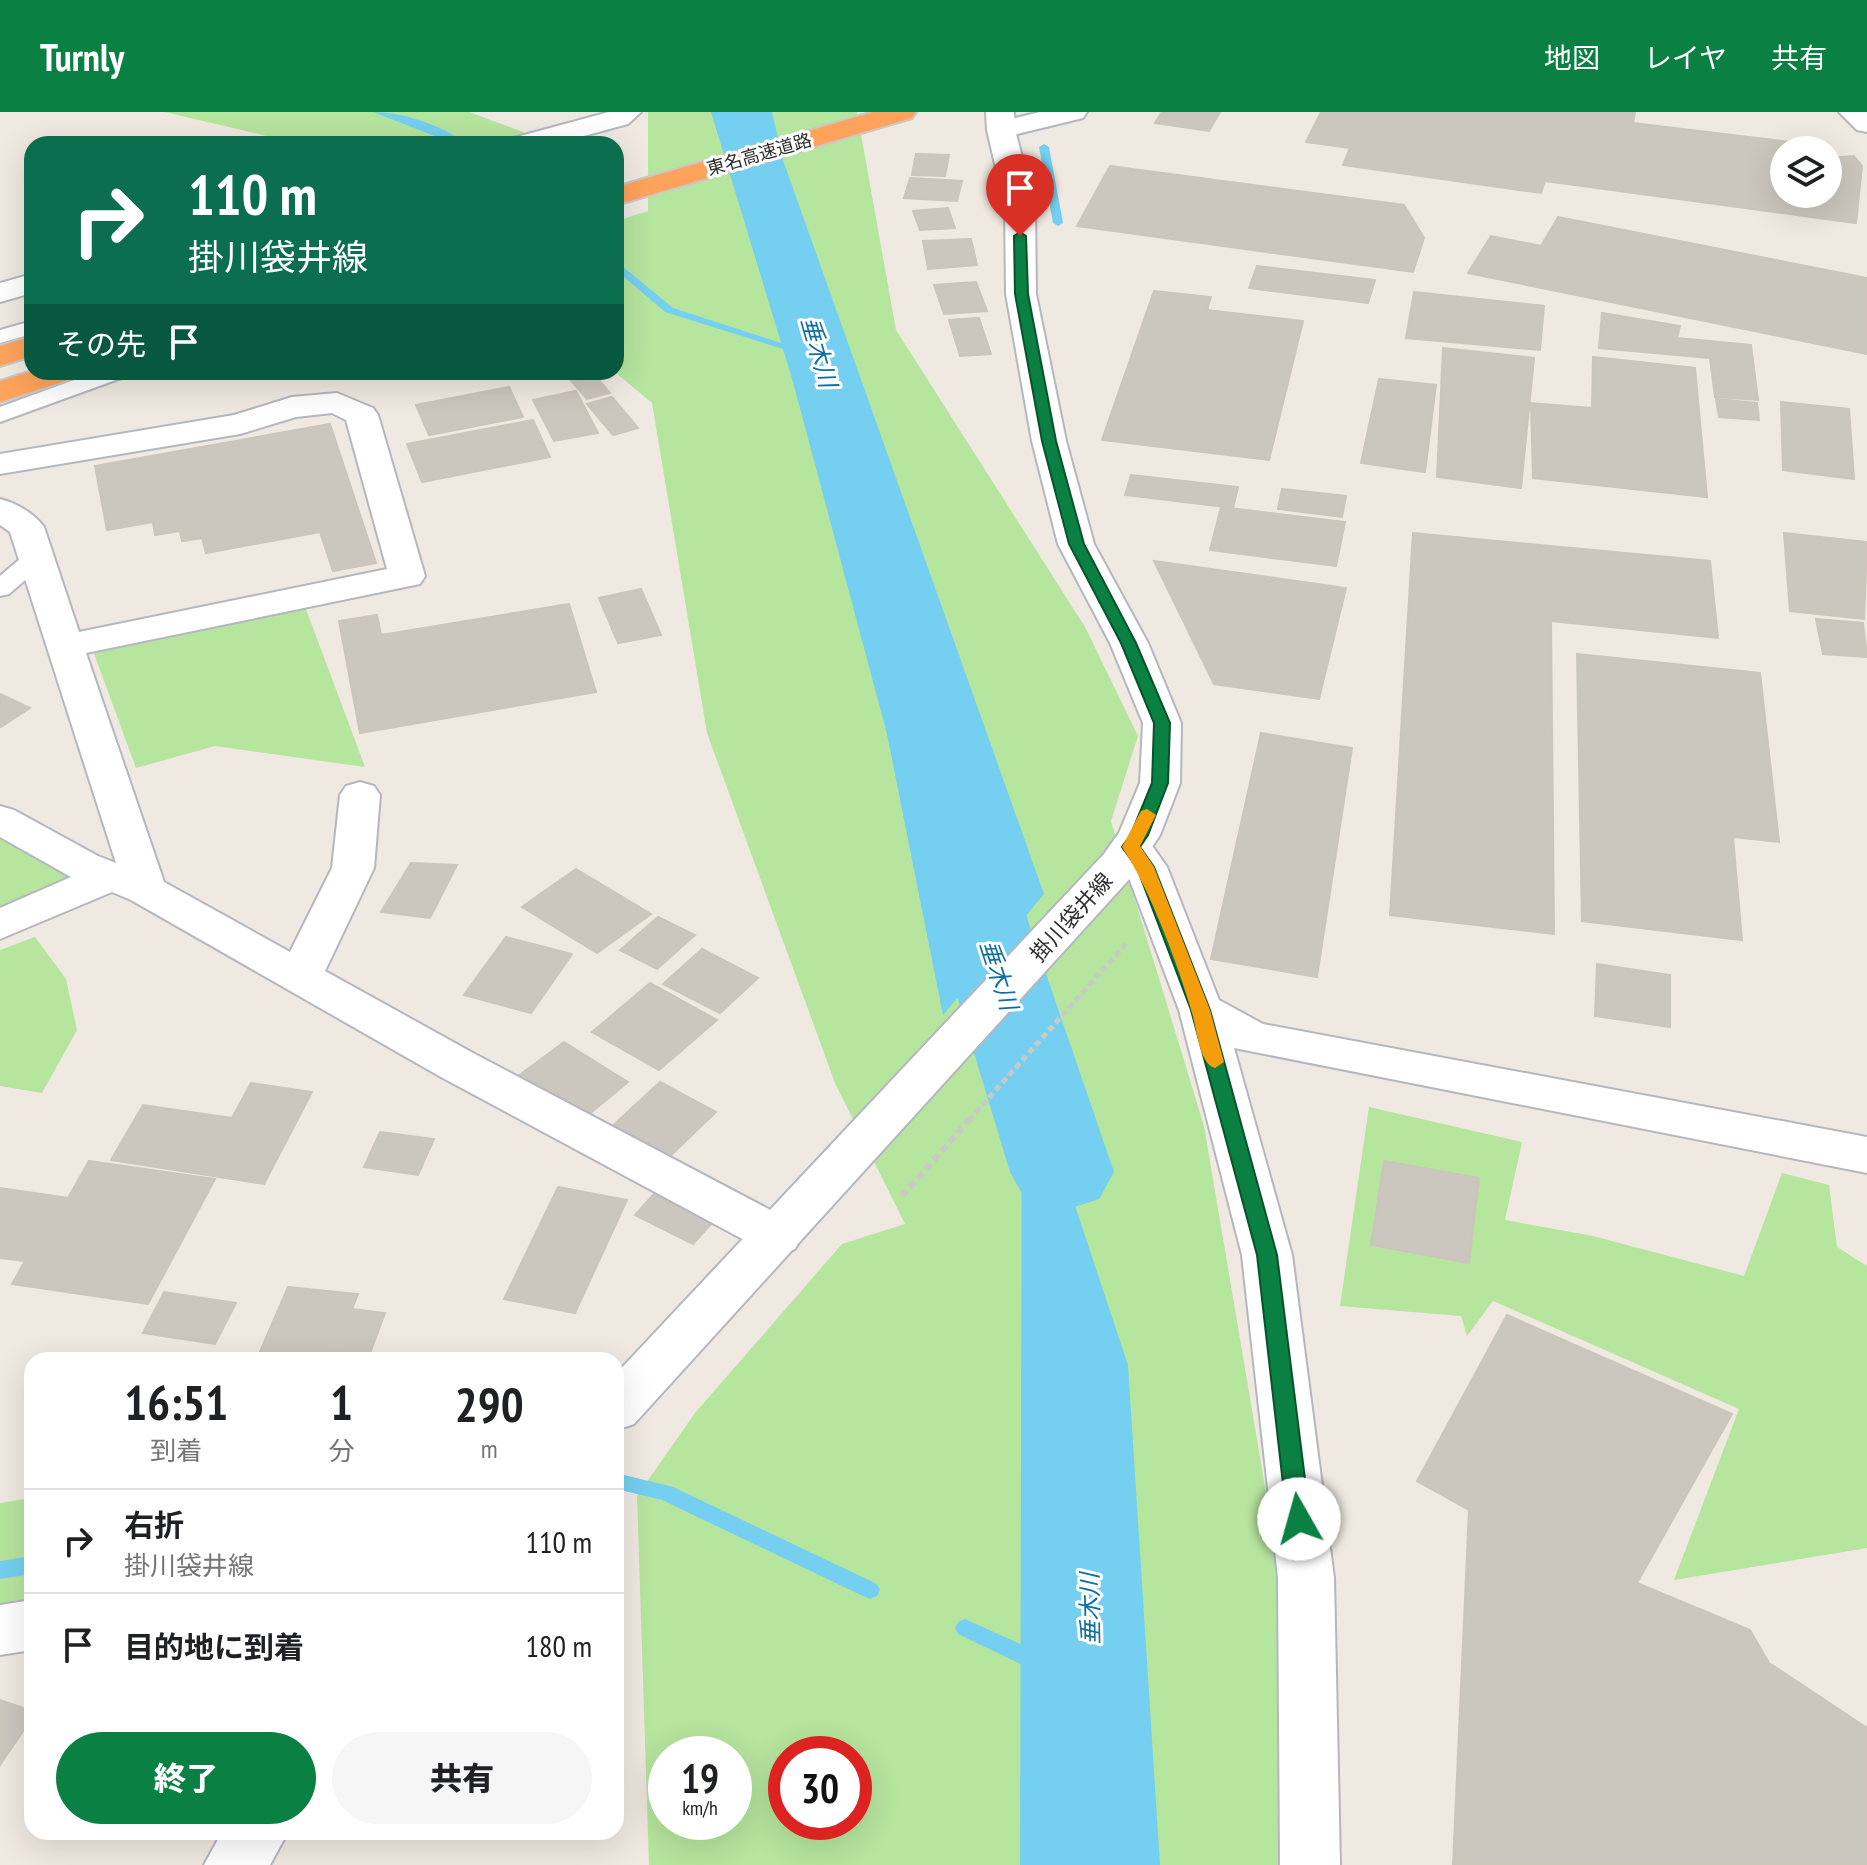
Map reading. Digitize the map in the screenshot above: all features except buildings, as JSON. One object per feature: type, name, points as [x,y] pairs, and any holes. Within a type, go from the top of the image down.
[{"type":"highway","name":"東名高速道路","points":[[624,194],[902,112]]},
{"type":"highway","points":[[0,356],[24,348]]},
{"type":"highway","points":[[0,392],[36,380]]},
{"type":"street","points":[[552,136],[618,118],[627,112]]},
{"type":"street","points":[[1000,121],[1073,112]]},
{"type":"street","points":[[1853,112],[1867,124]]},
{"type":"street","name":"掛川袋井線","points":[[624,1400],[869,1138],[1125,856],[1139,835],[1160,783],[1162,723],[1129,643],[1076,544],[1049,441],[1021,294],[1020,207],[1000,121]]},
{"type":"street","points":[[0,293],[24,286]]},
{"type":"street","points":[[0,464],[240,424],[292,407],[337,403],[361,415],[407,576],[66,646]]},
{"type":"street","points":[[0,509],[26,527],[66,646],[130,884]]},
{"type":"street","points":[[300,977],[353,868],[360,795]]},
{"type":"street","points":[[0,819],[83,866],[130,884],[457,1065],[778,1236]]},
{"type":"street","points":[[1125,856],[1146,867],[1201,1010],[1267,1255],[1306,1578],[1310,1865]]},
{"type":"street","points":[[0,925],[62,895],[130,884]]},
{"type":"street","points":[[1201,1010],[1252,1038],[1867,1155]]},
{"type":"street","points":[[0,1630],[24,1626]]},
{"type":"street","points":[[234,1865],[252,1840]]},
{"type":"lane","points":[[0,337],[24,330]]},
{"type":"lane","points":[[0,415],[94,380]]},
{"type":"lane","points":[[0,589],[36,558]]},
{"type":"path","points":[[902,1196],[1135,934]]},
{"type":"green space","points":[[165,112],[469,112],[534,136],[267,136]]},
{"type":"green space","points":[[648,112],[857,112],[896,330],[1085,627],[1138,736],[1111,821],[1204,1126],[1329,1865],[649,1865],[648,1840],[752,1840],[752,1736],[648,1736],[648,1834],[637,1496],[695,1413],[842,1244],[905,1224],[835,1083],[707,733],[652,403],[624,380],[624,218],[648,211]]},
{"type":"green space","points":[[304,604],[365,767],[215,746],[136,768],[92,648]]},
{"type":"green space","points":[[0,818],[96,871],[0,914]]},
{"type":"green space","points":[[35,937],[66,979],[77,1030],[42,1093],[0,1086],[0,950]]},
{"type":"green space","points":[[1369,1107],[1522,1142],[1505,1220],[1593,1236],[1744,1276],[1782,1173],[1829,1185],[1837,1247],[1867,1266],[1867,1548],[1674,1580],[1739,1409],[1493,1301],[1467,1336],[1461,1316],[1340,1306]]},
{"type":"green space","points":[[24,1499],[24,1621],[0,1625],[0,1503]]},
{"type":"water","points":[[711,112],[772,112],[784,163],[1044,894],[943,1015],[887,734],[793,382]]},
{"type":"water","points":[[1022,1046],[1128,1365],[1160,1865],[1020,1865]]},
{"type":"waterway","points":[[378,112],[445,136]]},
{"type":"waterway","points":[[1044,147],[1058,223]]},
{"type":"waterway","points":[[624,271],[669,310],[803,352]]},
{"type":"waterway","name":"垂木川","points":[[955,827],[983,927],[1062,1172]]},
{"type":"waterway","points":[[624,1483],[666,1493],[870,1590]]},
{"type":"waterway","points":[[0,1570],[24,1566]]},
{"type":"waterway","points":[[965,1628],[1040,1663]]},
{"type":"slow traffic","points":[[1147,815],[1131,847],[1146,867],[1201,1010],[1215,1062]]},
{"type":"route","points":[[1020,236],[1021,294],[1049,441],[1076,544],[1129,643],[1162,723],[1160,783],[1131,847],[1146,867],[1201,1010],[1267,1255],[1299,1519]]}]
